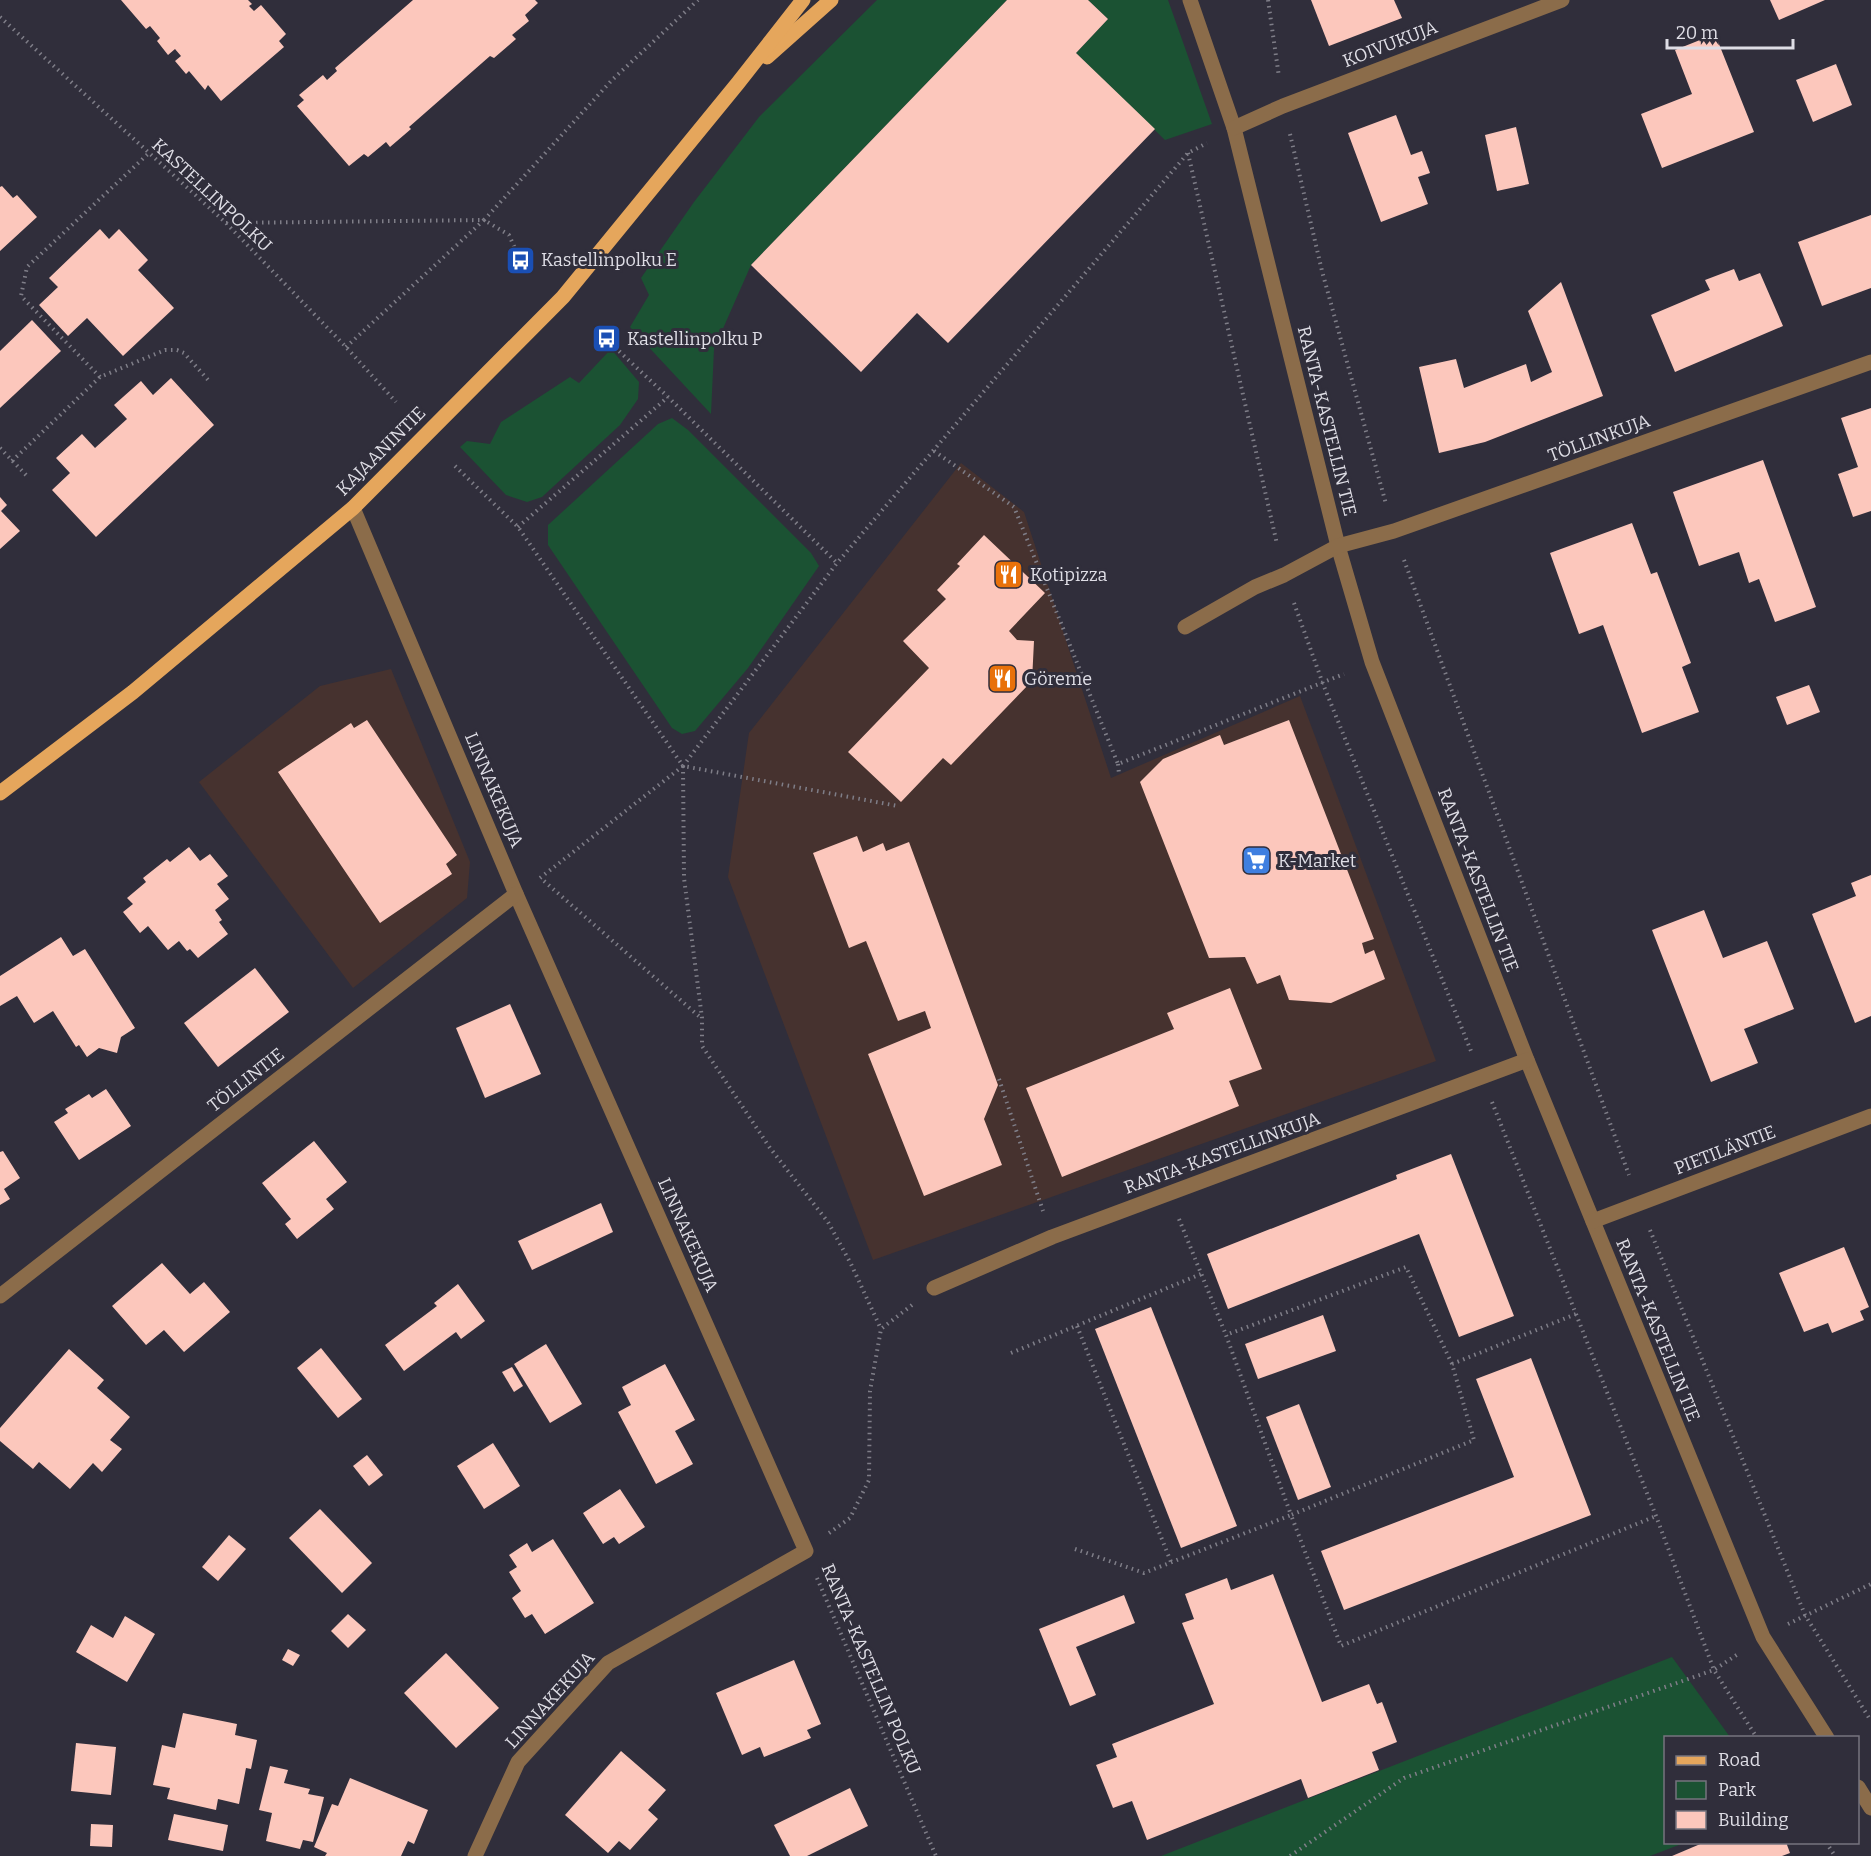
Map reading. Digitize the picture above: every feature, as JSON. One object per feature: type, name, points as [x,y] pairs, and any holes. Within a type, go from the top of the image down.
[{"type":"main road","name":"KAJAANINTIE","points":[[0,793],[133,692],[353,508],[563,297],[803,0]]},
{"type":"main road","name":"KAJAANINTIE","points":[[738,83],[831,0]]},
{"type":"street","name":"RANTA-KASTELLIN TIE","points":[[1190,0],[1234,128],[1338,546],[1372,662],[1527,1060],[1763,1637],[1826,1736]]},
{"type":"street","name":"KOIVUKUJA","points":[[1234,128],[1283,106],[1562,0]]},
{"type":"street","name":"TÖLLINKUJA","points":[[1185,627],[1255,587],[1284,575],[1338,546],[1394,531],[1871,362]]},
{"type":"street","name":"LINNAKEKUJA","points":[[353,508],[516,894],[806,1551],[608,1663],[518,1762],[475,1856]]},
{"type":"street","name":"TÖLLINTIE","points":[[0,1296],[516,894]]},
{"type":"street","name":"RANTA-KASTELLINKUJA","points":[[934,1288],[1052,1237],[1527,1060]]},
{"type":"street","name":"PIETILÄNTIE","points":[[1593,1221],[1871,1116]]},
{"type":"street","points":[[1859,1789],[1871,1808]]},
{"type":"path","points":[[346,347],[484,220],[612,80],[698,0]]},
{"type":"path","points":[[1268,0],[1283,106],[1322,271],[1394,531],[1639,1204],[1805,1616],[1871,1721]]},
{"type":"path","name":"KASTELLINPOLKU","points":[[0,17],[226,223],[396,402]]},
{"type":"path","points":[[516,894],[540,878],[683,766],[837,563],[1188,153],[1234,128]]},
{"type":"path","points":[[100,377],[21,296],[27,267],[149,153]]},
{"type":"path","points":[[1188,153],[1284,575],[1323,684],[1576,1314],[1714,1670],[1757,1736]]},
{"type":"path","points":[[226,223],[484,220],[509,235],[520,260]]},
{"type":"path","points":[[606,339],[837,563]]},
{"type":"path","points":[[12,461],[100,377],[165,350],[177,350],[183,353],[209,381]]},
{"type":"path","points":[[518,527],[668,397]]},
{"type":"path","points":[[0,448],[27,476]]},
{"type":"path","points":[[934,451],[1014,507],[1118,765],[1119,774]]},
{"type":"path","points":[[455,466],[518,527],[683,766],[684,879],[702,1018],[702,1046],[770,1148],[828,1222],[851,1264],[881,1329],[934,1288]]},
{"type":"path","points":[[1118,765],[1323,684],[1372,662]]},
{"type":"path","points":[[683,766],[898,806]]},
{"type":"path","points":[[540,878],[702,1018]]},
{"type":"path","points":[[999,1079],[1052,1237]]},
{"type":"path","points":[[1169,1194],[1226,1335],[1290,1515],[1341,1646],[1656,1516]]},
{"type":"path","points":[[1075,1549],[1144,1573],[1474,1440],[1452,1364],[1406,1267],[1226,1335]]},
{"type":"path","points":[[1011,1353],[1201,1274]]},
{"type":"path","points":[[1452,1364],[1576,1314]]},
{"type":"path","points":[[1077,1326],[1172,1562]]},
{"type":"path","name":"RANTA-KASTELLIN POLKU","points":[[881,1329],[870,1391],[869,1480],[850,1518],[806,1551],[936,1856]]},
{"type":"path","points":[[1290,1856],[1404,1778],[1714,1670],[1763,1637],[1871,1584]]},
{"type":"shaded area","points":[[961,463],[1024,512],[1111,778],[1300,696],[1436,1061],[873,1260],[728,877],[749,733]]},
{"type":"shaded area","points":[[391,669],[470,862],[467,898],[353,988],[199,782],[320,686]]},
{"type":"green space","points":[[877,0],[1007,0],[751,265],[714,349],[711,414],[630,327],[649,295],[641,278],[694,202],[759,117]]},
{"type":"green space","points":[[1088,0],[1168,0],[1212,124],[1165,140],[1076,53],[1108,19]]},
{"type":"green space","points":[[611,349],[639,382],[638,399],[620,425],[542,497],[527,502],[506,495],[460,447],[467,441],[490,444],[501,422],[570,377],[579,383]]},
{"type":"green space","points":[[672,418],[688,430],[811,553],[819,566],[748,668],[695,731],[682,734],[672,728],[548,545],[548,525],[658,424]]},
{"type":"green space","points":[[1672,1657],[1729,1736],[1664,1736],[1664,1844],[1681,1844],[1650,1856],[1161,1856]]},
{"type":"building","points":[[121,0],[248,0],[252,4],[249,6],[254,11],[261,5],[286,34],[279,41],[284,47],[221,101],[208,85],[205,90],[189,71],[186,74],[175,61],[181,56],[175,49],[168,55],[157,41],[160,38],[150,26],[146,29]]},
{"type":"building","points":[[413,0],[535,0],[538,3],[525,15],[529,21],[512,35],[516,39],[494,58],[490,56],[409,127],[411,129],[390,147],[386,142],[368,157],[364,154],[349,166],[297,106],[304,100],[299,95],[323,75],[327,80],[337,71],[335,68]]},
{"type":"building","points":[[1007,0],[1088,0],[1108,19],[1076,53],[1155,129],[948,343],[917,313],[861,372],[751,265]]},
{"type":"building","points":[[1311,0],[1394,0],[1402,18],[1329,46]]},
{"type":"building","points":[[1770,0],[1825,0],[1779,20]]},
{"type":"building","points":[[1715,34],[1754,132],[1662,168],[1641,114],[1692,94],[1675,50]]},
{"type":"building","points":[[1836,64],[1852,105],[1813,122],[1796,80]]},
{"type":"building","points":[[1396,115],[1411,155],[1422,151],[1430,173],[1418,177],[1428,204],[1381,222],[1348,133]]},
{"type":"building","points":[[1516,127],[1529,184],[1497,191],[1485,135]]},
{"type":"building","points":[[2,186],[13,198],[17,195],[37,217],[0,251],[0,187]]},
{"type":"building","points":[[1871,215],[1871,288],[1822,306],[1798,242]]},
{"type":"building","points":[[100,229],[109,239],[119,229],[148,260],[138,270],[174,308],[123,356],[87,318],[68,336],[39,305],[58,287],[49,278]]},
{"type":"building","points":[[1734,269],[1739,281],[1760,273],[1783,326],[1675,372],[1651,315],[1710,290],[1705,280]]},
{"type":"building","points":[[1561,282],[1603,396],[1485,442],[1439,453],[1419,367],[1456,359],[1464,388],[1526,364],[1531,382],[1552,372],[1528,311]]},
{"type":"building","points":[[32,320],[61,351],[0,408],[0,351]]},
{"type":"building","points":[[171,378],[214,425],[96,537],[52,490],[70,473],[56,458],[82,434],[95,448],[127,419],[114,405],[141,381],[153,395]]},
{"type":"building","points":[[1871,408],[1871,511],[1853,517],[1838,474],[1858,467],[1841,418]]},
{"type":"building","points":[[1763,460],[1816,607],[1775,622],[1759,579],[1749,583],[1739,552],[1699,566],[1673,492]]},
{"type":"building","points":[[0,497],[7,505],[1,511],[20,531],[0,549]]},
{"type":"building","points":[[1632,523],[1651,574],[1657,572],[1691,663],[1682,667],[1699,712],[1642,733],[1603,625],[1579,634],[1550,553]]},
{"type":"building","points":[[984,535],[1045,593],[1009,631],[1017,640],[1034,641],[1032,681],[951,765],[943,758],[901,802],[848,752],[929,668],[903,641],[946,599],[937,590],[960,566],[957,564]]},
{"type":"building","points":[[1809,685],[1820,712],[1787,725],[1776,697]]},
{"type":"building","points":[[367,720],[457,855],[446,864],[452,874],[380,923],[278,772],[351,723],[354,728]]},
{"type":"building","name":"K-Market","points":[[1289,720],[1374,939],[1362,943],[1365,954],[1374,950],[1385,979],[1331,1003],[1289,1000],[1280,975],[1257,984],[1245,957],[1209,958],[1140,782],[1163,759],[1220,735],[1224,745]]},
{"type":"building","points":[[857,836],[863,852],[883,843],[886,851],[909,842],[998,1085],[984,1119],[1002,1165],[924,1196],[868,1054],[931,1028],[925,1011],[898,1021],[866,941],[849,948],[813,853]]},
{"type":"building","points":[[189,847],[200,861],[210,854],[228,876],[217,884],[229,899],[215,910],[222,920],[219,922],[228,934],[198,958],[190,949],[187,951],[179,941],[168,950],[148,926],[140,933],[123,912],[133,904],[127,898],[146,882],[143,878],[167,859],[170,862]]},
{"type":"building","points":[[1871,875],[1871,1016],[1855,1023],[1812,914],[1856,896],[1851,883]]},
{"type":"building","points":[[1704,910],[1723,958],[1767,941],[1794,1009],[1744,1029],[1758,1063],[1711,1082],[1652,930]]},
{"type":"building","points":[[61,937],[73,956],[85,949],[135,1028],[121,1037],[117,1053],[99,1048],[87,1057],[79,1045],[76,1047],[53,1011],[34,1023],[17,996],[0,1006],[0,976]]},
{"type":"building","points":[[255,968],[289,1012],[218,1067],[184,1023]]},
{"type":"building","points":[[1230,988],[1262,1069],[1229,1081],[1239,1106],[1062,1177],[1026,1088],[1174,1029],[1167,1013]]},
{"type":"building","points":[[510,1004],[541,1074],[485,1098],[456,1028]]},
{"type":"building","points":[[106,1089],[131,1126],[79,1160],[54,1122],[68,1113],[65,1109],[89,1094],[92,1098]]},
{"type":"building","points":[[314,1141],[347,1182],[326,1199],[334,1209],[297,1239],[285,1224],[291,1219],[262,1183]]},
{"type":"building","points":[[3,1151],[20,1178],[4,1189],[10,1199],[0,1205],[0,1152]]},
{"type":"building","points":[[1451,1154],[1514,1316],[1459,1337],[1419,1234],[1228,1309],[1207,1254],[1397,1179],[1396,1175]]},
{"type":"building","points":[[601,1203],[613,1232],[532,1270],[518,1241]]},
{"type":"building","points":[[1844,1247],[1869,1307],[1860,1311],[1864,1320],[1832,1333],[1828,1323],[1804,1332],[1779,1273]]},
{"type":"building","points":[[162,1263],[190,1294],[204,1282],[230,1312],[184,1352],[164,1330],[146,1345],[112,1306]]},
{"type":"building","points":[[458,1284],[485,1321],[461,1339],[456,1332],[404,1371],[385,1345],[437,1306],[434,1303]]},
{"type":"building","points":[[1151,1307],[1237,1526],[1181,1548],[1095,1329]]},
{"type":"building","points":[[1323,1315],[1336,1351],[1258,1379],[1245,1344]]},
{"type":"building","points":[[546,1344],[582,1404],[550,1423],[514,1364]]},
{"type":"building","points":[[321,1348],[362,1399],[338,1418],[297,1368]]},
{"type":"building","points":[[69,1349],[104,1380],[97,1388],[130,1417],[110,1440],[122,1449],[102,1472],[93,1463],[70,1489],[39,1462],[33,1469],[0,1441],[0,1428]]},
{"type":"building","points":[[1531,1358],[1591,1515],[1344,1610],[1321,1551],[1514,1477],[1476,1379]]},
{"type":"building","points":[[665,1364],[695,1420],[675,1431],[693,1464],[656,1484],[618,1412],[631,1405],[622,1387]]},
{"type":"building","points":[[512,1367],[523,1386],[514,1392],[502,1372]]},
{"type":"building","points":[[1299,1404],[1331,1487],[1298,1500],[1266,1417]]},
{"type":"building","points":[[493,1443],[520,1486],[484,1509],[457,1466]]},
{"type":"building","points":[[367,1455],[383,1475],[369,1486],[353,1466]]},
{"type":"building","points":[[620,1489],[645,1527],[619,1544],[614,1537],[603,1544],[583,1513]]},
{"type":"building","points":[[320,1509],[372,1563],[342,1593],[289,1538]]},
{"type":"building","points":[[229,1535],[246,1549],[218,1581],[202,1567]]},
{"type":"building","points":[[553,1539],[594,1603],[545,1634],[532,1614],[525,1618],[512,1598],[521,1591],[509,1572],[517,1567],[509,1555],[527,1543],[532,1552]]},
{"type":"building","points":[[1273,1574],[1322,1702],[1369,1684],[1377,1704],[1382,1702],[1397,1742],[1372,1752],[1379,1770],[1308,1798],[1301,1779],[1147,1840],[1132,1801],[1113,1808],[1096,1765],[1117,1757],[1112,1744],[1214,1704],[1182,1623],[1194,1619],[1185,1594],[1227,1578],[1231,1590]]},
{"type":"building","points":[[1124,1595],[1135,1623],[1076,1647],[1096,1695],[1070,1706],[1039,1629]]},
{"type":"building","points":[[348,1614],[366,1630],[348,1648],[331,1631]]},
{"type":"building","points":[[125,1616],[155,1634],[127,1682],[76,1652],[91,1625],[113,1638]]},
{"type":"building","points":[[288,1649],[300,1655],[293,1666],[282,1660]]},
{"type":"building","points":[[446,1653],[499,1708],[456,1748],[404,1693]]},
{"type":"building","points":[[794,1660],[821,1724],[807,1730],[811,1738],[764,1757],[760,1747],[742,1755],[716,1693]]},
{"type":"building","points":[[183,1713],[237,1724],[235,1735],[257,1740],[251,1769],[246,1768],[239,1804],[218,1799],[216,1810],[167,1799],[170,1788],[153,1785],[162,1745],[175,1748]]},
{"type":"building","points":[[76,1743],[116,1747],[111,1795],[71,1791]]},
{"type":"building","points":[[621,1751],[666,1790],[648,1810],[658,1819],[630,1850],[619,1841],[608,1853],[565,1815]]},
{"type":"building","points":[[270,1766],[288,1770],[284,1783],[310,1789],[308,1794],[324,1797],[313,1842],[303,1840],[300,1849],[266,1841],[272,1813],[259,1810]]},
{"type":"building","points":[[350,1778],[428,1810],[414,1844],[408,1841],[401,1856],[325,1856],[327,1853],[314,1847],[332,1804],[338,1806]]},
{"type":"building","points":[[850,1788],[868,1826],[807,1856],[790,1856],[774,1825]]},
{"type":"building","points":[[174,1814],[228,1825],[223,1851],[168,1840]]},
{"type":"building","points":[[91,1824],[113,1825],[112,1847],[90,1846]]},
{"type":"building","points":[[1700,1844],[1787,1844],[1790,1853],[1782,1856],[1672,1856]]},
{"type":"place","name":"Kastellinpolku E","points":[[520,260]]},
{"type":"place","name":"Kastellinpolku P","points":[[606,339]]},
{"type":"place","name":"Kotipizza","points":[[1009,575]]},
{"type":"place","name":"Göreme","points":[[1003,679]]},
{"type":"place","name":"K-Market","points":[[1257,861]]}]
